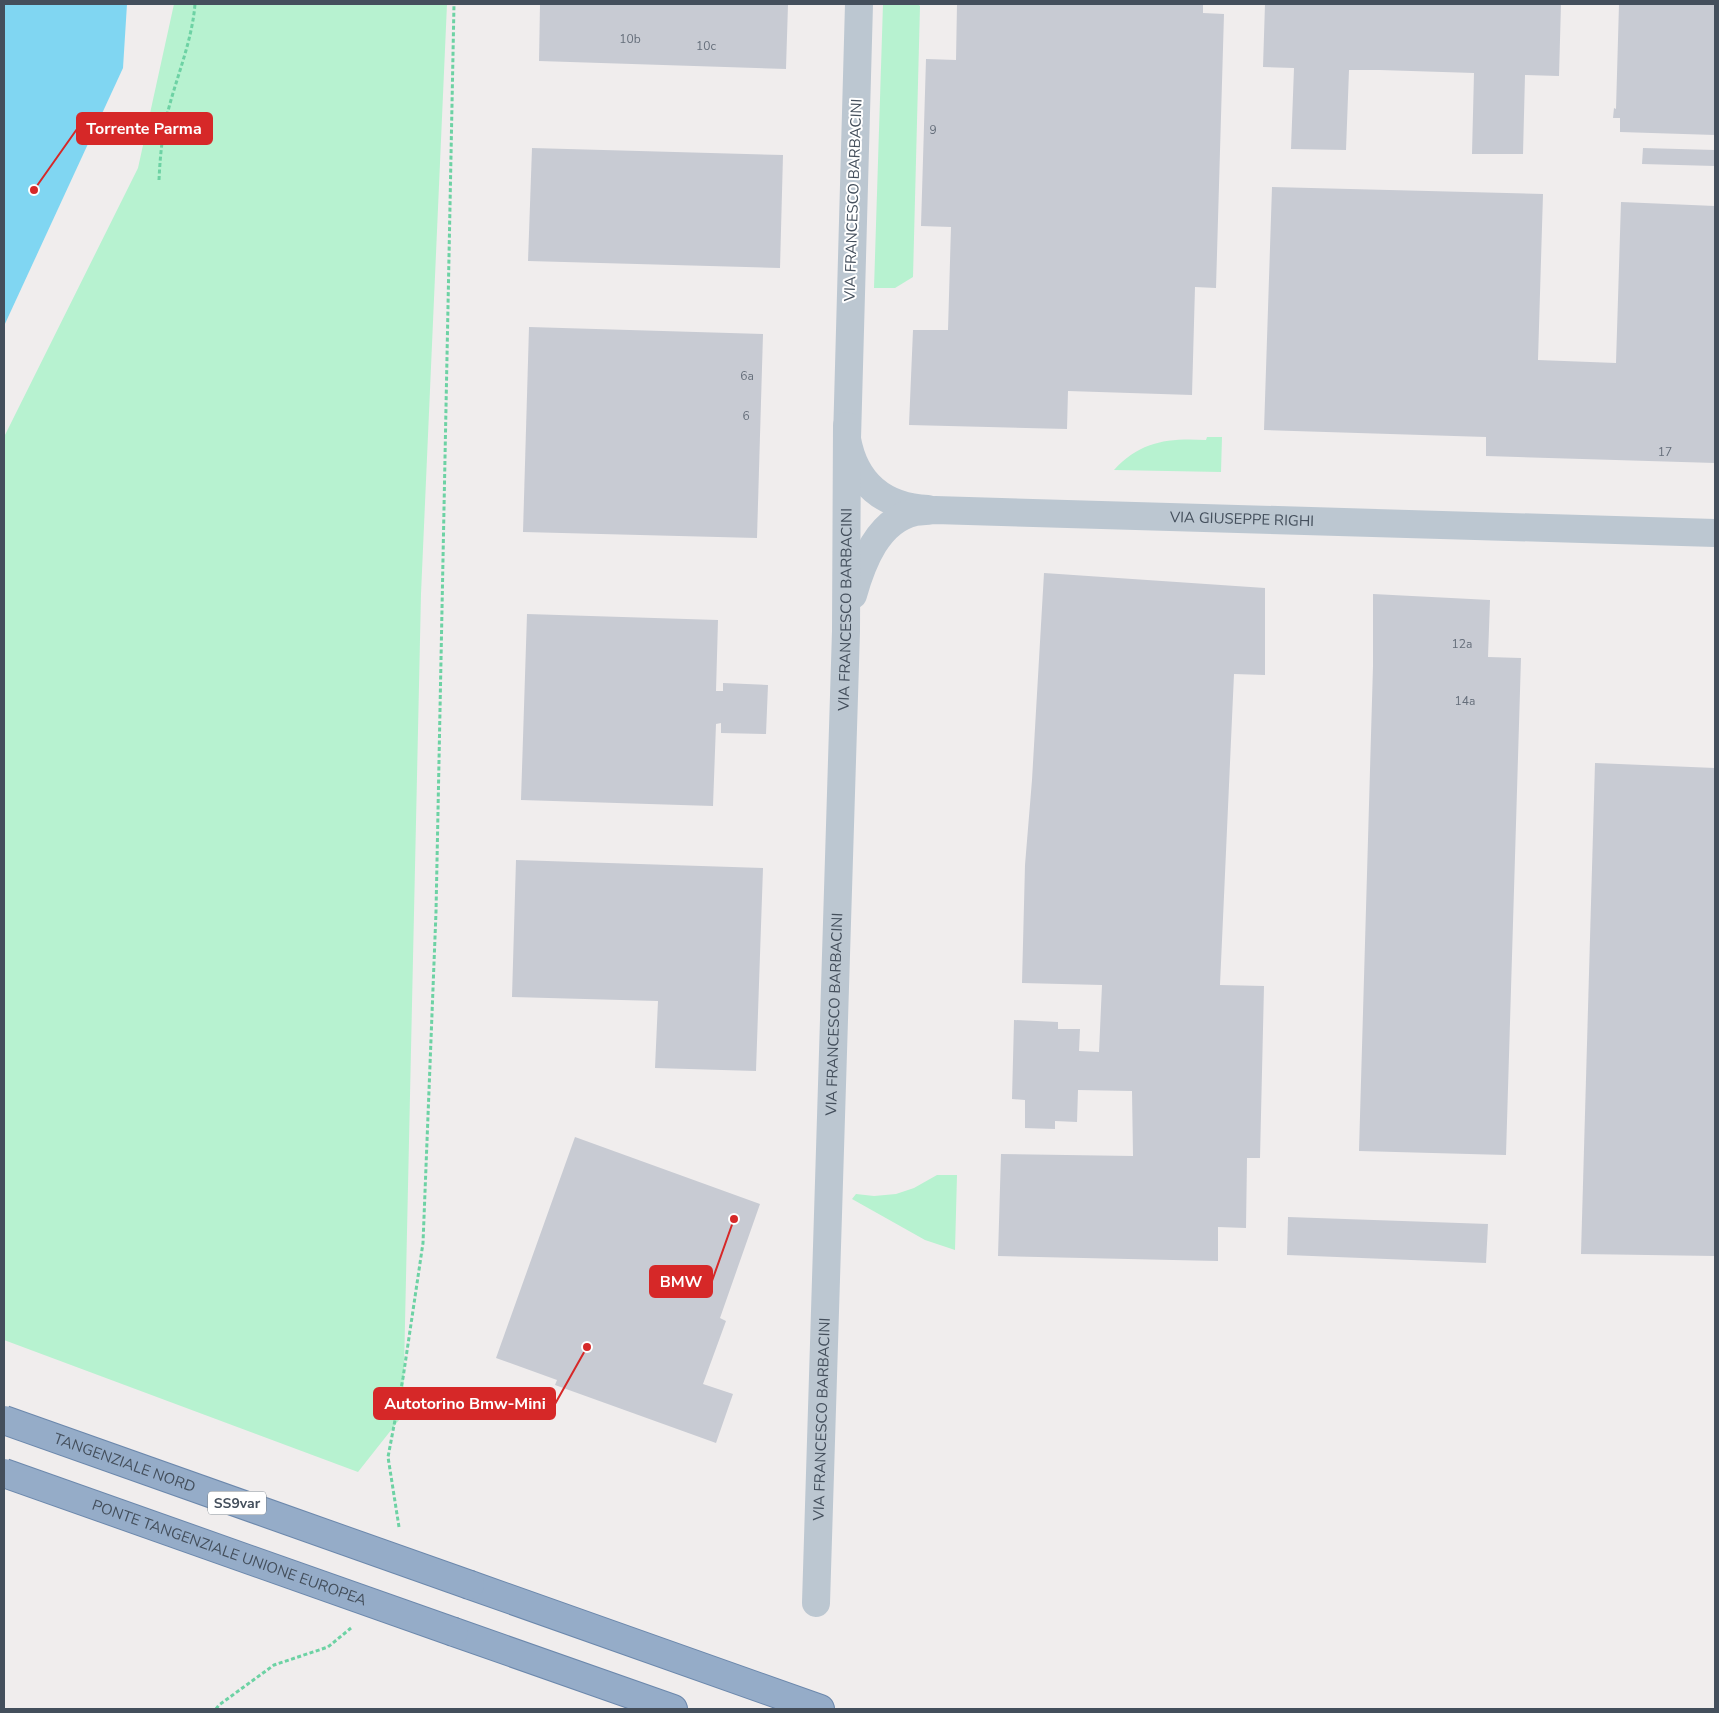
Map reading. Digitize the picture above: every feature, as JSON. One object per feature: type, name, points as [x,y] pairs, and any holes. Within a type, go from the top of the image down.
[{"type":"highway","name":"TANGENZIALE NORD","points":[[4,1420],[820,1709]]},
{"type":"highway","name":"PONTE TANGENZIALE UNIONE EUROPEA","points":[[4,1473],[673,1709]]},
{"type":"street","name":"VIA FRANCESCO BARBACINI","points":[[816,1603],[846,631],[847,426],[859,4]]},
{"type":"street","name":"VIA FRANCESCO BARBACINI","points":[[847,426],[847,439],[852,460],[862,479],[892,502],[914,508],[935,510]]},
{"type":"street","name":"VIA GIUSEPPE RIGHI","points":[[846,631],[850,606],[858,577],[877,539],[896,520],[914,512],[935,510],[1715,533]]},
{"type":"path","points":[[159,180],[160,158],[167,114],[187,48],[195,4]]},
{"type":"path","points":[[395,1536],[399,1527],[388,1457],[403,1378],[424,1243],[436,902],[454,4]]},
{"type":"path","points":[[216,1709],[274,1665],[328,1648],[356,1624]]},
{"type":"green space","points":[[174,4],[447,4],[421,594],[403,1415],[358,1472],[4,1340],[4,437],[138,168]]},
{"type":"green space","points":[[883,4],[918,4],[920,6],[913,277],[895,288],[874,288]]},
{"type":"green space","points":[[1207,437],[1222,437],[1221,472],[1114,470],[1134,453],[1156,443],[1179,440],[1206,440]]},
{"type":"green space","points":[[937,1175],[957,1175],[955,1250],[925,1240],[852,1199],[856,1194],[874,1196],[896,1194],[914,1188]]},
{"type":"water","points":[[4,4],[127,4],[123,68],[4,326]]},
{"type":"building","points":[[540,4],[788,4],[786,69],[539,61]]},
{"type":"building","points":[[957,4],[1203,4],[1203,13],[1224,14],[1216,288],[1195,287],[1192,395],[1068,391],[1067,429],[909,425],[913,330],[948,330],[951,227],[921,226],[926,59],[956,60]]},
{"type":"building","points":[[1265,4],[1561,4],[1559,76],[1525,75],[1523,154],[1472,154],[1474,73],[1380,70],[1349,70],[1346,150],[1291,149],[1294,68],[1263,67]]},
{"type":"building","points":[[1619,4],[1715,4],[1715,135],[1620,132],[1620,118],[1613,118],[1614,108],[1616,109]]},
{"type":"building","points":[[532,148],[783,155],[780,268],[528,261]]},
{"type":"building","points":[[1643,148],[1715,150],[1715,166],[1642,164]]},
{"type":"building","points":[[1272,187],[1543,194],[1538,360],[1616,363],[1621,202],[1715,206],[1715,463],[1486,456],[1486,437],[1264,430]]},
{"type":"building","points":[[529,327],[763,334],[757,538],[523,532]]},
{"type":"building","points":[[1044,573],[1265,588],[1265,675],[1234,674],[1220,985],[1264,986],[1260,1158],[1247,1158],[1246,1228],[1218,1227],[1218,1261],[998,1256],[1001,1154],[1133,1156],[1132,1091],[1078,1090],[1077,1122],[1055,1121],[1055,1129],[1025,1128],[1025,1100],[1012,1099],[1014,1020],[1058,1022],[1058,1029],[1080,1029],[1079,1051],[1099,1052],[1102,985],[1022,983],[1025,865]]},
{"type":"building","points":[[1373,594],[1490,600],[1488,657],[1521,658],[1506,1155],[1359,1151],[1373,666]]},
{"type":"building","points":[[527,614],[718,620],[716,691],[723,691],[723,683],[768,685],[766,734],[721,733],[721,723],[716,724],[713,806],[521,800]]},
{"type":"building","points":[[1595,763],[1715,768],[1715,1256],[1581,1254]]},
{"type":"building","points":[[516,860],[763,868],[756,1071],[655,1068],[658,1001],[512,997]]},
{"type":"building","points":[[575,1137],[760,1204],[720,1318],[726,1321],[703,1384],[733,1394],[716,1443],[555,1385],[557,1380],[496,1358]]},
{"type":"building","points":[[1288,1217],[1488,1224],[1486,1263],[1287,1255]]},
{"type":"place","name":"Torrente Parma","points":[[34,190]]},
{"type":"place","name":"BMW","points":[[734,1219]]},
{"type":"place","name":"Autotorino Bmw-Mini","points":[[587,1347]]}]
